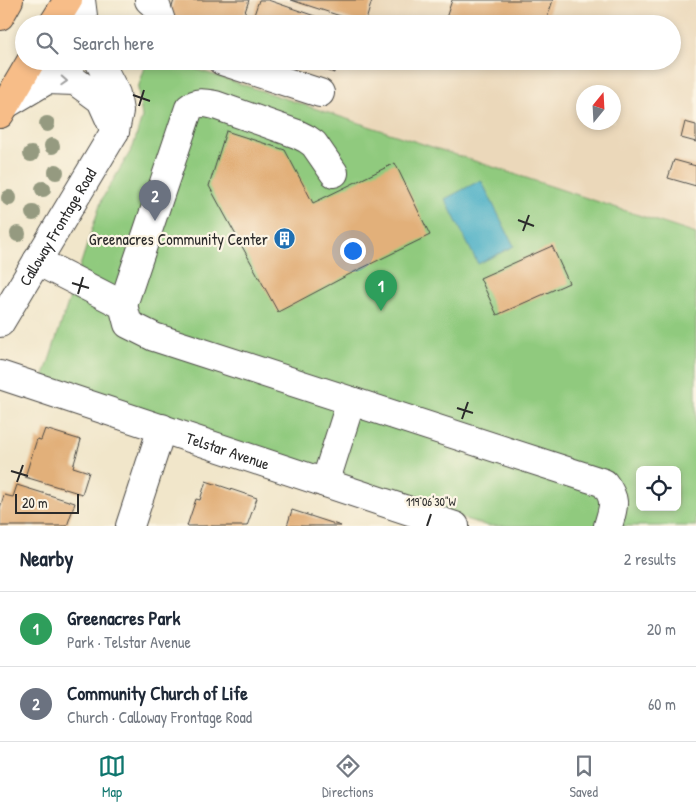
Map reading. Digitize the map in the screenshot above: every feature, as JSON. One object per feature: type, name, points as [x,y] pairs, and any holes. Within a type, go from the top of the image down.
[{"type":"main road","points":[[0,16],[9,0]]},
{"type":"main road","points":[[59,15],[68,0]]},
{"type":"main road","points":[[2,109],[26,70]]},
{"type":"street","points":[[81,0],[83,15]]},
{"type":"street","points":[[149,0],[156,6],[159,15]]},
{"type":"street","name":"Calloway Frontage Road","points":[[0,323],[115,131],[119,111],[116,94],[104,70]]},
{"type":"street","points":[[250,70],[320,93]]},
{"type":"street","points":[[2,109],[47,80],[75,82],[101,100],[115,131]]},
{"type":"street","points":[[334,173],[314,144],[297,134],[215,105],[194,103],[189,108],[123,305],[128,324],[154,337],[604,483],[613,495],[613,506],[608,526]]},
{"type":"street","points":[[37,261],[123,305]]},
{"type":"street","name":"Telstar Avenue","points":[[0,375],[325,483],[422,521],[455,526]]},
{"type":"street","points":[[325,483],[351,401]]},
{"type":"street","points":[[130,526],[162,428]]},
{"type":"shaded area","points":[[168,0],[696,0],[696,234],[198,70],[681,70],[681,15],[163,15]]},
{"type":"green space","points":[[144,70],[198,70],[696,234],[696,526],[488,526],[40,388],[102,199],[133,147],[142,117],[138,88]]},
{"type":"water","points":[[481,180],[514,246],[478,264],[445,199]]},
{"type":"building","points":[[174,0],[249,0],[244,15],[170,15]]},
{"type":"building","points":[[259,0],[268,0],[312,15],[254,15]]},
{"type":"building","points":[[291,0],[372,0],[368,15],[337,15]]},
{"type":"building","points":[[452,0],[553,0],[548,15],[447,15]]},
{"type":"building","points":[[685,122],[696,125],[696,142],[681,138]]},
{"type":"building","name":"Greenacres Community Center","points":[[226,131],[285,150],[313,203],[395,163],[430,235],[278,312],[209,186]]},
{"type":"building","points":[[674,160],[696,166],[696,186],[668,178]]},
{"type":"building","points":[[552,246],[569,283],[497,315],[480,278]]},
{"type":"building","points":[[45,429],[81,440],[73,467],[89,472],[82,494],[25,477],[37,439],[41,440]]},
{"type":"building","points":[[206,481],[257,498],[247,526],[187,526],[196,499],[200,500]]},
{"type":"building","points":[[17,485],[75,503],[67,526],[0,526],[0,508],[4,495],[13,497]]},
{"type":"building","points":[[292,510],[341,526],[287,526]]},
{"type":"place","name":"Community Church of Life","points":[[155,221]]},
{"type":"place","name":"Greenacres Community Center","points":[[284,239]]},
{"type":"place","name":"Greenacres Park","points":[[381,311]]}]
